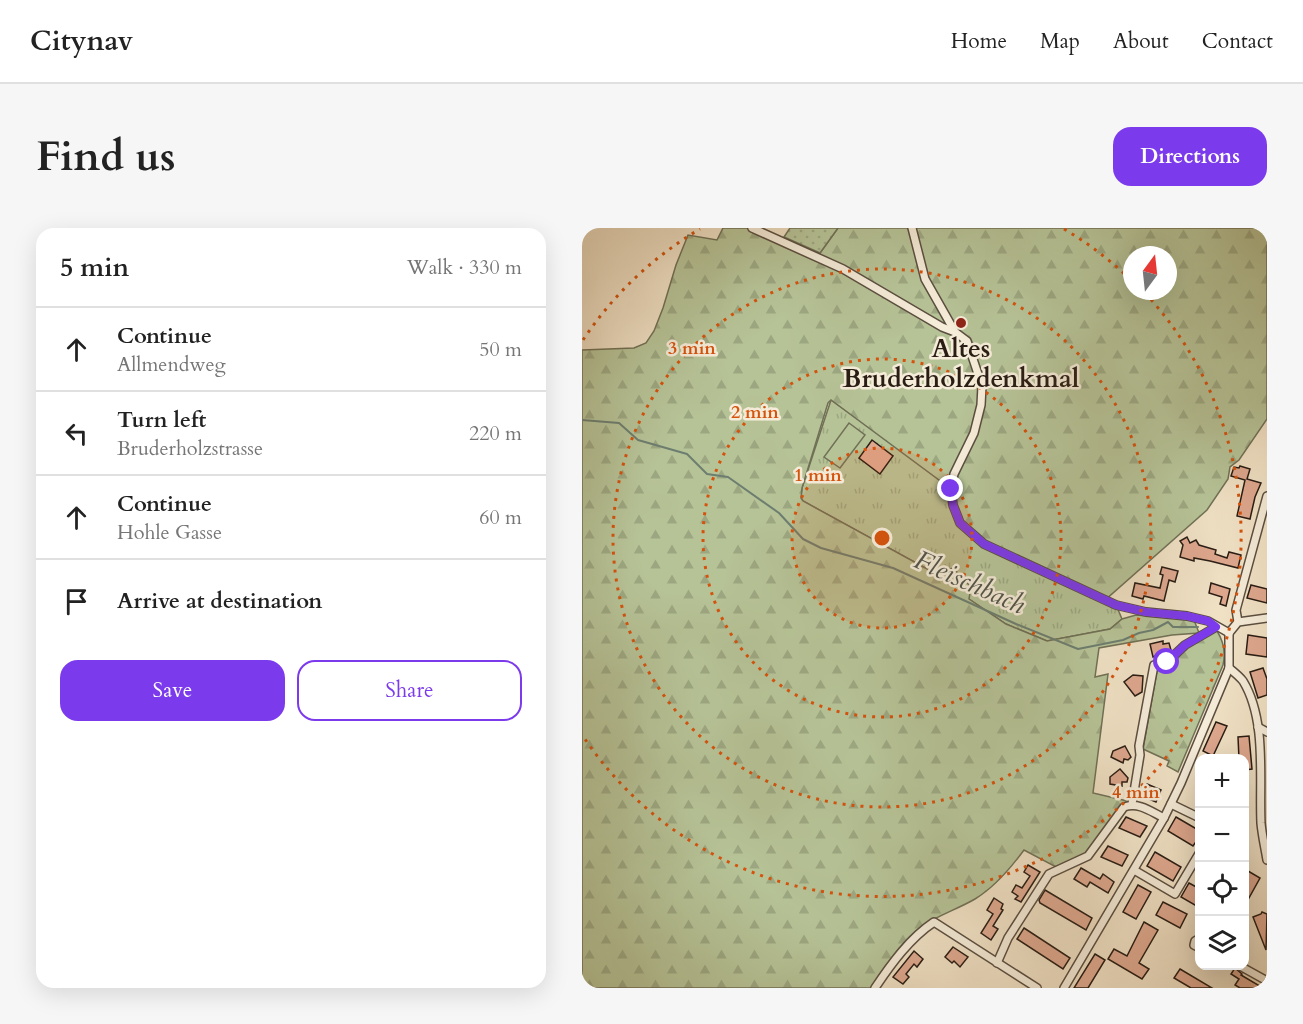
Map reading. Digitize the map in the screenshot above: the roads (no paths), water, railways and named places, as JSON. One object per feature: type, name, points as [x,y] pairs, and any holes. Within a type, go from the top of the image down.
[{"type":"street","points":[[752,228],[843,269],[967,341],[982,386],[981,405],[974,433],[954,474],[951,489],[960,523],[984,544],[1116,605],[1208,621],[1229,633]]},
{"type":"street","points":[[912,228],[925,279],[955,332]]},
{"type":"street","points":[[1238,622],[1236,610],[1267,496]]},
{"type":"street","points":[[1064,988],[1171,804],[1229,668],[1229,633],[1238,622],[1267,618]]},
{"type":"street","points":[[1132,804],[1140,755],[1138,746],[1154,665],[1167,662],[1185,645],[1216,627]]},
{"type":"street","points":[[1229,668],[1242,680],[1250,697],[1258,727],[1261,754],[1261,825],[1267,860]]},
{"type":"street","points":[[1258,727],[1267,732]]},
{"type":"street","points":[[997,963],[1008,938],[1049,874],[1088,856],[1124,807],[1132,804],[1142,806],[1164,818]]},
{"type":"street","points":[[1171,804],[1195,816]]},
{"type":"street","points":[[1134,870],[1175,894],[1195,860]]},
{"type":"street","points":[[875,988],[909,944],[922,930],[934,922],[1037,988]]},
{"type":"street","points":[[1247,970],[1267,981]]},
{"type":"waterway","name":"Fleischbach","points":[[582,420],[619,423],[638,440],[687,454],[707,474],[728,477],[779,513],[803,539],[821,548],[893,568],[1016,624],[1078,649],[1123,640],[1153,630],[1168,622],[1173,627],[1198,627]]},
{"type":"place","name":"Altes Bruderholzdenkmal","points":[[961,323]]}]
